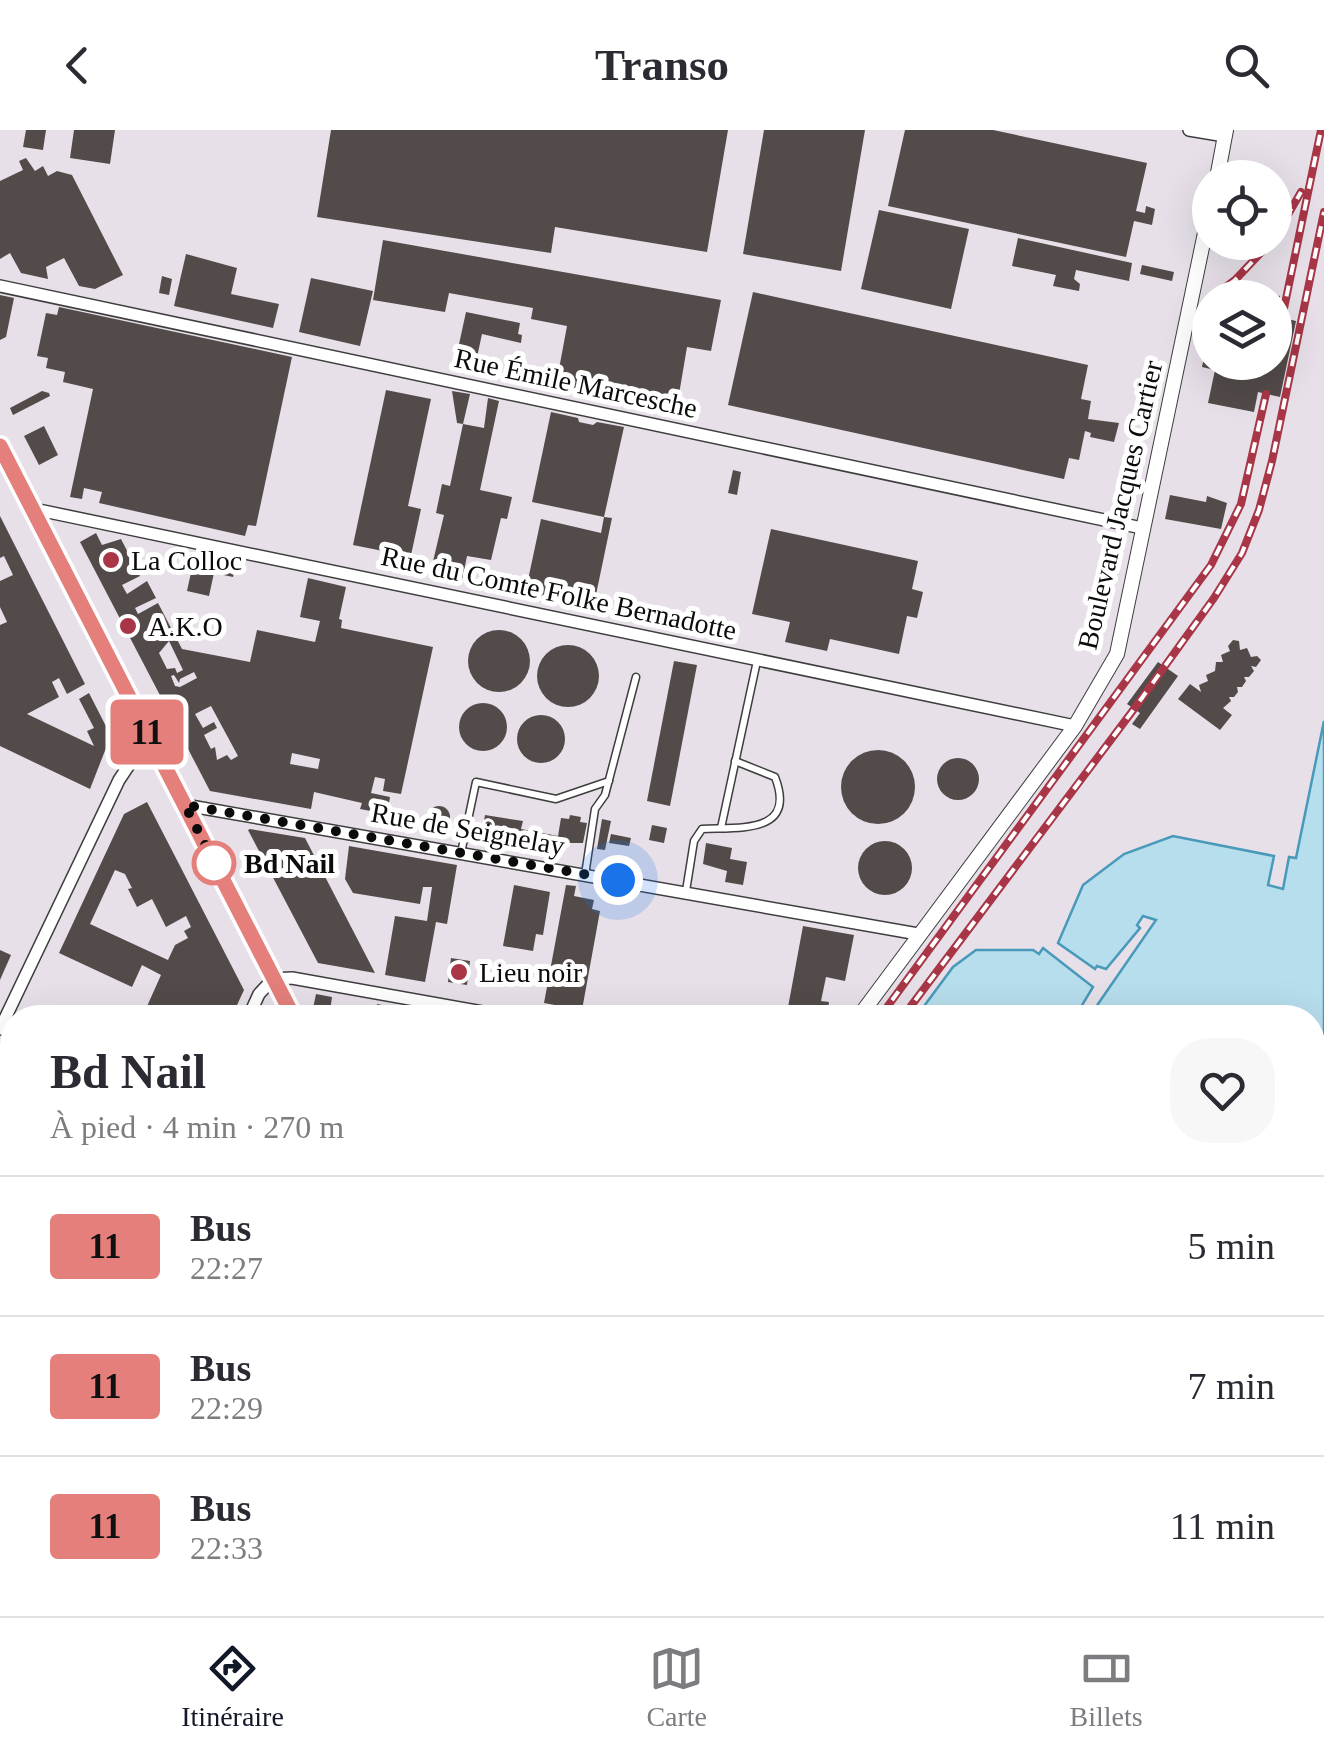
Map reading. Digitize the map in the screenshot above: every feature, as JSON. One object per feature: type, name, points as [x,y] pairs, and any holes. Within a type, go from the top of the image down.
[{"type":"street","points":[[1190,130],[1226,133],[1220,160]]},
{"type":"street","name":"Boulevard Jacques Cartier","points":[[867,1005],[1075,726],[1118,654],[1199,260]]},
{"type":"street","name":"Rue Émile Marcesche","points":[[0,286],[1142,528]]},
{"type":"street","points":[[0,446],[287,1005]]},
{"type":"street","name":"Rue du Comte Folke Bernadotte","points":[[34,509],[1075,726]]},
{"type":"street","points":[[11,1005],[119,780],[149,735]]},
{"type":"street","name":"Rue de Seignelay","points":[[185,805],[918,934]]},
{"type":"street","points":[[253,1005],[258,994],[274,979],[292,978],[443,1005]]},
{"type":"lane","points":[[721,828],[757,660]]},
{"type":"lane","points":[[585,875],[594,809],[605,795],[636,677]]},
{"type":"lane","points":[[686,892],[694,840],[702,829],[756,826],[771,821],[782,795],[775,777],[735,761]]},
{"type":"lane","points":[[461,853],[476,782],[556,800],[609,782]]},
{"type":"shaded area","points":[[0,130],[1324,130],[1324,721],[1295,859],[1289,858],[1283,889],[1268,886],[1273,856],[1173,836],[1058,942],[1094,969],[1143,916],[1156,920],[1097,1005],[1083,1005],[1090,995],[1039,954],[953,967],[925,1005],[0,1005]]},
{"type":"water","points":[[1324,721],[1324,1005],[1097,1005],[1156,920],[1143,916],[1137,925],[1140,928],[1106,969],[1095,969],[1058,943],[1083,885],[1124,854],[1173,836],[1274,856],[1268,885],[1283,889],[1289,857],[1296,858]]},
{"type":"water","points":[[1043,948],[1093,987],[1082,1005],[925,1005],[953,967],[976,950],[1033,950],[1039,954]]},
{"type":"building","points":[[26,130],[46,130],[43,150],[23,147]]},
{"type":"building","points":[[74,130],[115,130],[110,164],[70,158]]},
{"type":"building","points":[[331,130],[728,130],[707,252],[555,227],[551,253],[317,217]]},
{"type":"building","points":[[764,130],[865,130],[841,271],[743,254]]},
{"type":"building","points":[[905,130],[993,130],[1147,163],[1136,211],[1145,213],[1146,206],[1155,209],[1152,225],[1134,221],[1126,257],[888,206]]},
{"type":"building","points":[[26,158],[35,171],[43,166],[48,176],[57,171],[72,175],[123,275],[95,289],[79,286],[64,258],[46,267],[48,279],[21,273],[10,253],[0,259],[0,181],[23,170],[19,161]]},
{"type":"building","points":[[879,210],[969,229],[951,309],[861,289]]},
{"type":"building","points":[[1018,238],[1132,263],[1129,281],[1076,270],[1074,279],[1080,284],[1079,291],[1053,286],[1056,275],[1012,266]]},
{"type":"building","points":[[383,240],[721,300],[711,351],[687,347],[677,406],[556,385],[567,326],[531,319],[533,308],[449,293],[445,312],[373,300]]},
{"type":"building","points":[[186,254],[237,268],[231,294],[279,304],[273,328],[174,306]]},
{"type":"building","points":[[1142,265],[1174,272],[1172,281],[1140,274]]},
{"type":"building","points":[[162,276],[172,279],[169,295],[159,293]]},
{"type":"building","points":[[311,278],[373,291],[360,346],[299,332]]},
{"type":"building","points":[[753,292],[1088,365],[1081,399],[1091,401],[1088,419],[1119,423],[1114,442],[1090,437],[1091,433],[1085,431],[1079,460],[1069,458],[1064,479],[728,405]]},
{"type":"building","points":[[0,295],[14,298],[6,337],[0,340]]},
{"type":"building","points":[[59,307],[292,357],[256,526],[248,525],[245,536],[99,503],[102,492],[84,488],[82,499],[70,497],[93,389],[63,382],[65,372],[46,368],[48,358],[37,356],[46,313],[57,315]]},
{"type":"building","points":[[466,312],[520,323],[521,343],[482,334],[474,371],[454,367]]},
{"type":"building","points":[[1213,380],[1284,380],[1280,397],[1258,392],[1254,412],[1208,403]]},
{"type":"building","points":[[386,390],[431,399],[408,506],[421,509],[408,569],[395,566],[398,554],[353,545]]},
{"type":"building","points":[[42,391],[50,396],[13,415],[10,408]]},
{"type":"building","points":[[452,391],[470,394],[463,424],[457,423]]},
{"type":"building","points":[[488,398],[499,401],[480,490],[512,497],[507,519],[501,518],[491,560],[467,556],[462,581],[430,574],[444,515],[436,513],[442,484],[450,486],[463,424],[484,428]]},
{"type":"building","points":[[551,412],[593,425],[597,422],[624,427],[604,517],[532,502]]},
{"type":"building","points":[[44,426],[58,455],[39,465],[24,436]]},
{"type":"building","points":[[733,470],[741,472],[737,495],[728,493]]},
{"type":"building","points":[[1170,495],[1206,502],[1207,496],[1227,503],[1221,529],[1165,519]]},
{"type":"building","points":[[0,516],[85,684],[67,694],[59,678],[52,682],[59,697],[27,714],[94,746],[87,731],[94,728],[79,699],[89,693],[113,740],[108,743],[90,789],[0,746],[0,625],[7,622],[0,607],[0,581],[13,575],[4,556],[0,558]]},
{"type":"building","points":[[604,517],[612,518],[593,609],[525,594],[541,519],[601,533]]},
{"type":"building","points":[[771,529],[918,561],[912,589],[923,592],[917,618],[907,616],[899,654],[830,639],[827,651],[785,642],[790,622],[752,614]]},
{"type":"building","points":[[96,533],[102,545],[121,539],[140,576],[122,585],[127,594],[147,581],[156,598],[135,608],[138,614],[158,603],[182,649],[250,662],[257,630],[315,642],[320,621],[300,617],[308,578],[346,587],[339,619],[341,628],[433,647],[401,794],[383,791],[385,779],[375,777],[371,793],[390,797],[387,814],[360,809],[362,803],[314,792],[311,809],[210,791],[80,542]],"holes":[[[169,641],[183,670],[177,673],[175,668],[167,669],[159,653]],[[194,672],[197,678],[180,687],[175,686],[171,676],[179,683]],[[211,706],[238,756],[231,760],[227,755],[217,760],[215,747],[211,749],[204,735],[217,728],[214,722],[203,728],[195,714]],[[292,753],[320,759],[318,769],[290,764]]]},
{"type":"building","points":[[195,554],[236,563],[233,577],[214,573],[209,596],[187,591]]},
{"type":"building","points":[[499,630],[521,639],[530,661],[521,683],[499,692],[477,683],[468,661],[477,639]]},
{"type":"building","points":[[1233,640],[1239,641],[1240,650],[1247,648],[1251,657],[1261,660],[1256,667],[1251,666],[1254,671],[1244,677],[1246,681],[1237,687],[1234,697],[1229,697],[1231,701],[1223,708],[1232,715],[1220,730],[1178,699],[1190,684],[1201,692],[1199,685],[1208,681],[1206,675],[1215,671],[1216,662],[1223,662],[1221,655],[1230,651],[1228,646]]},
{"type":"building","points":[[568,645],[590,654],[599,676],[590,698],[568,707],[546,698],[537,676],[546,654]]},
{"type":"building","points":[[674,661],[697,665],[670,806],[647,801]]},
{"type":"building","points":[[1158,662],[1178,676],[1140,729],[1132,724],[1140,713],[1127,704]]},
{"type":"building","points":[[483,703],[500,710],[507,727],[500,744],[483,751],[466,744],[459,727],[466,710]]},
{"type":"building","points":[[541,715],[558,722],[565,739],[558,756],[541,763],[524,756],[517,739],[524,722]]},
{"type":"building","points":[[878,750],[904,761],[915,787],[904,813],[878,824],[852,813],[841,787],[852,761]]},
{"type":"building","points":[[958,758],[973,764],[979,779],[973,794],[958,800],[943,794],[937,779],[943,764]]},
{"type":"building","points":[[147,802],[244,990],[237,1005],[148,1005],[161,975],[142,965],[132,987],[59,953],[124,814]],"holes":[[[115,870],[125,874],[132,888],[128,889],[137,907],[152,899],[166,927],[186,916],[191,927],[184,931],[188,938],[175,945],[168,960],[90,924]]]},
{"type":"building","points":[[439,806],[447,809],[447,825],[439,828],[431,825],[428,817],[431,809]]},
{"type":"building","points":[[485,815],[523,821],[521,829],[558,836],[561,818],[581,817],[580,822],[587,823],[583,843],[564,843],[562,853],[481,839]]},
{"type":"building","points":[[602,819],[611,821],[605,850],[597,849]]},
{"type":"building","points":[[652,825],[667,828],[664,843],[649,840]]},
{"type":"building","points":[[250,829],[305,838],[375,973],[318,963]]},
{"type":"building","points":[[611,834],[631,838],[629,846],[609,843]]},
{"type":"building","points":[[885,841],[904,849],[912,868],[904,887],[885,895],[866,887],[858,868],[866,849]]},
{"type":"building","points":[[706,843],[732,848],[730,859],[747,862],[743,885],[725,882],[727,871],[703,864]]},
{"type":"building","points":[[349,846],[457,865],[447,924],[436,922],[425,982],[385,975],[395,916],[427,921],[432,887],[423,887],[420,904],[353,893],[345,879]]},
{"type":"building","points":[[514,885],[550,892],[543,935],[536,934],[533,951],[503,946]]},
{"type":"building","points":[[566,885],[576,886],[574,896],[594,900],[592,909],[600,911],[583,1005],[544,1003]]},
{"type":"building","points":[[803,926],[854,935],[845,981],[826,977],[821,1001],[829,1005],[788,1005]]},
{"type":"building","points":[[0,950],[11,955],[0,980]]},
{"type":"building","name":"Lieu noir","points":[[451,958],[470,961],[467,985],[448,982]]},
{"type":"building","points":[[316,994],[332,997],[331,1005],[314,1005]]},
{"type":"railway","points":[[1290,280],[1321,130]]},
{"type":"railway","points":[[1292,208],[1301,192]]},
{"type":"railway","points":[[912,1005],[1134,709],[1242,553],[1272,461],[1324,212]]},
{"type":"railway","points":[[1235,280],[1254,260]]},
{"type":"railway","points":[[889,1005],[1211,565],[1241,504],[1266,394]]},
{"type":"bus line","name":"11","points":[[0,446],[287,1005]]},
{"type":"place","name":"La Colloc","points":[[111,560]]},
{"type":"place","name":"A.K.O","points":[[128,626]]},
{"type":"place","name":"Bd Nail","points":[[214,863]]},
{"type":"place","name":"Lieu noir","points":[[459,972]]},
{"type":"route","points":[[214,863],[222,878],[185,805],[618,880]]}]
